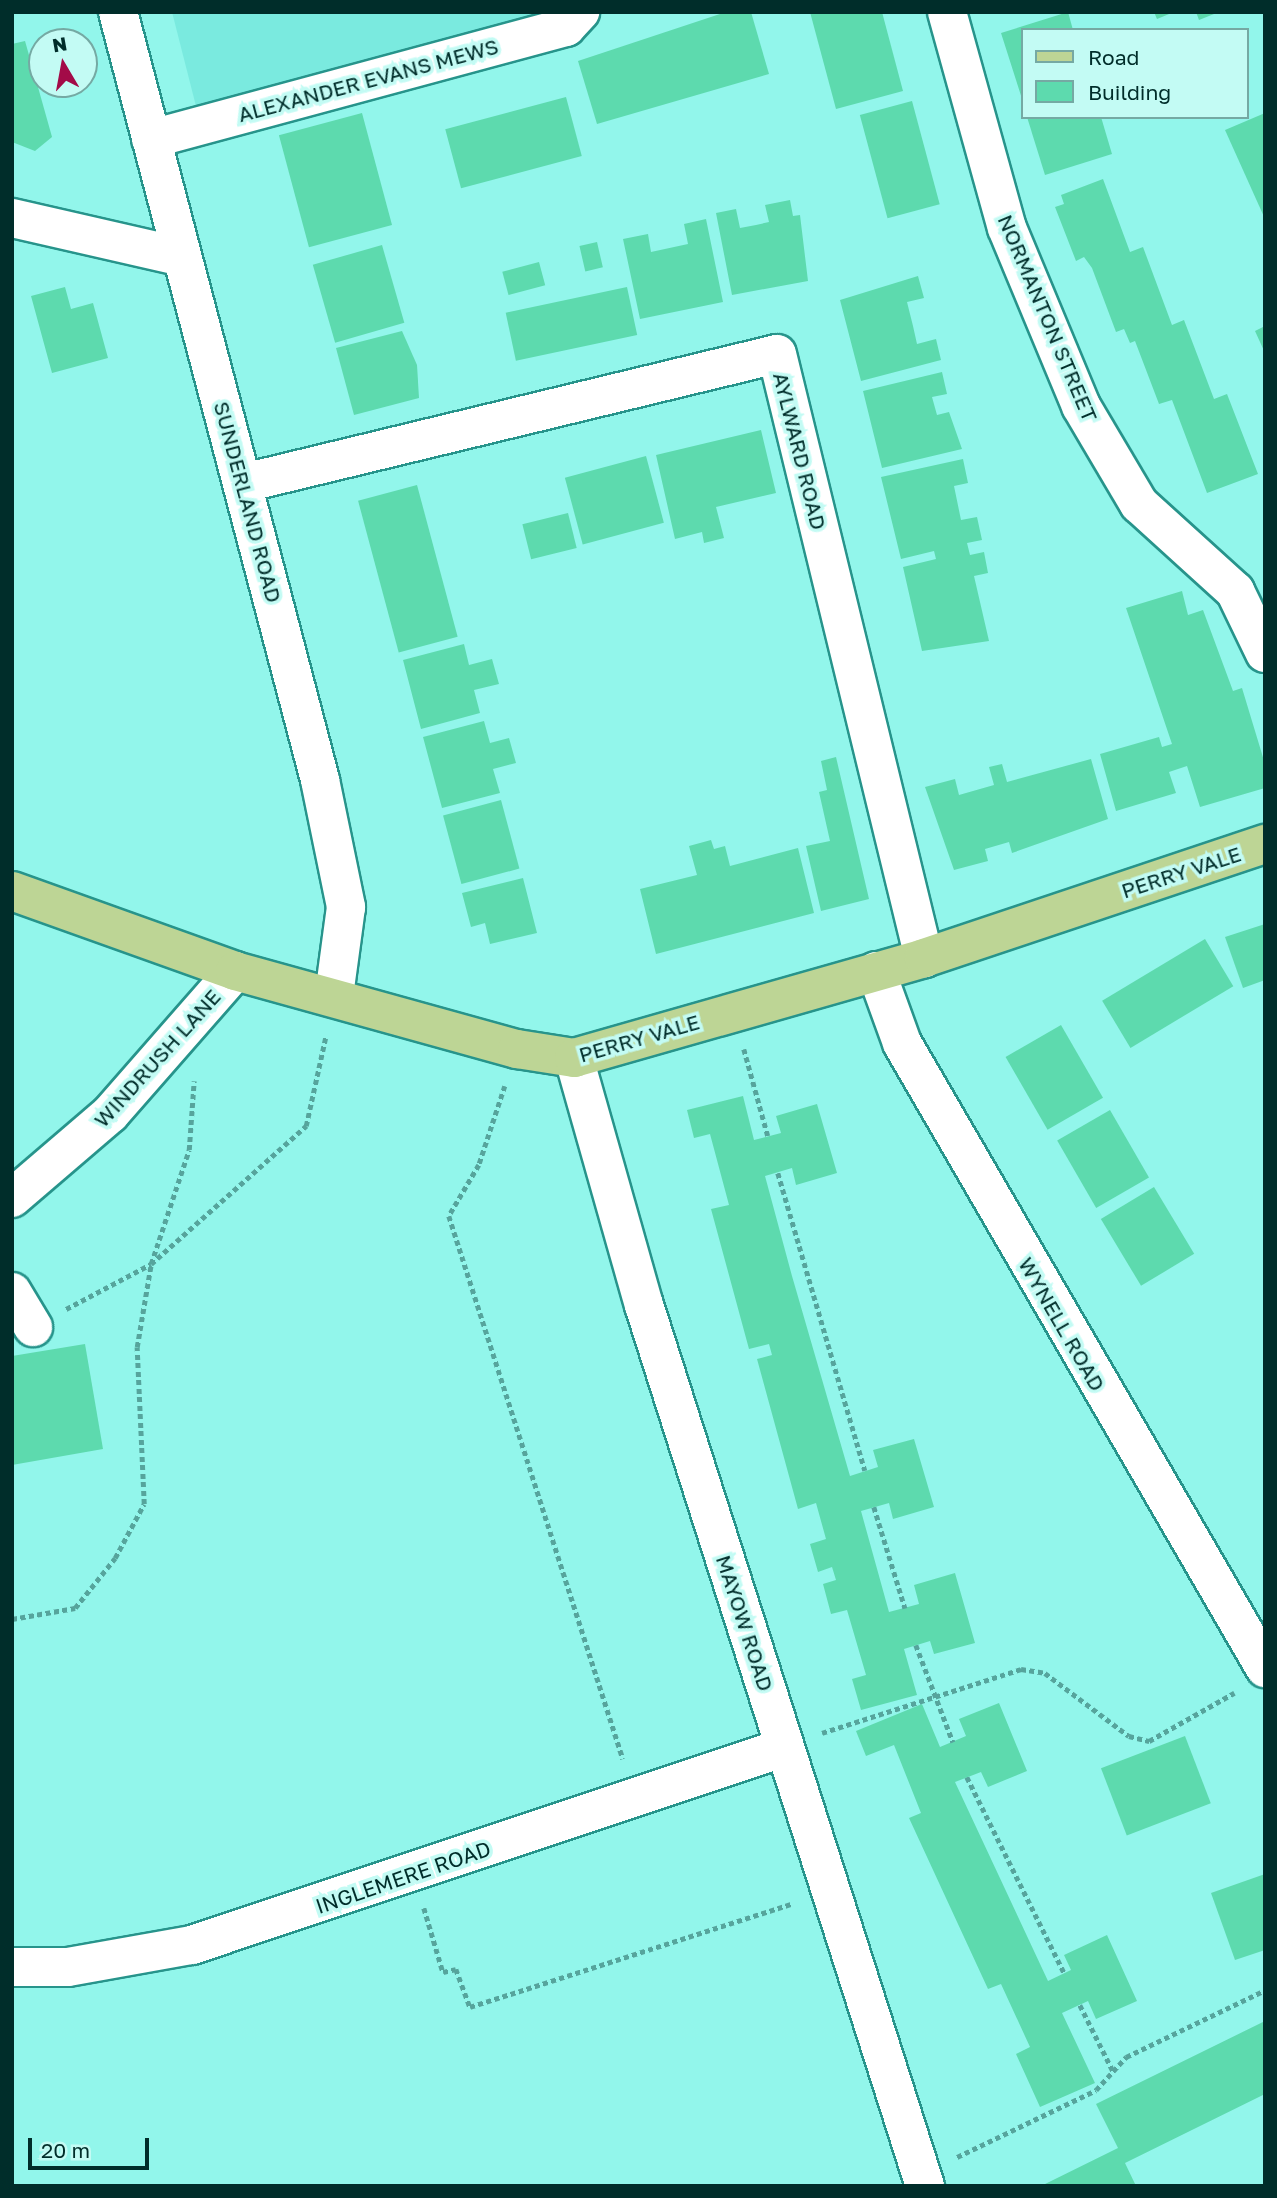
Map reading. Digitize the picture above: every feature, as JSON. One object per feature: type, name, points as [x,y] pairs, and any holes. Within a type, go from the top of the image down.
[{"type":"main road","name":"PERRY VALE","points":[[12,891],[235,971],[517,1048],[574,1058],[924,958],[1265,844]]},
{"type":"street","name":"SUNDERLAND ROAD","points":[[118,12],[244,483],[346,907],[334,996]]},
{"type":"street","name":"ALEXANDER EVANS MEWS","points":[[151,139],[566,27],[580,12]]},
{"type":"street","name":"NORMANTON STREET","points":[[947,12],[1007,228],[1081,406],[1139,504],[1236,590],[1265,653]]},
{"type":"street","points":[[12,218],[182,257]]},
{"type":"street","name":"AYLWARD ROAD","points":[[244,483],[777,354],[924,958]]},
{"type":"street","name":"WINDRUSH LANE","points":[[12,1198],[110,1114],[235,971]]},
{"type":"street","name":"WYNELL ROAD","points":[[876,971],[902,1043],[1254,1678]]},
{"type":"street","name":"MAYOW ROAD","points":[[574,1058],[644,1305],[923,2180]]},
{"type":"street","points":[[12,1292],[33,1327]]},
{"type":"street","name":"INGLEMERE ROAD","points":[[12,1967],[68,1967],[192,1945],[414,1874],[785,1746]]},
{"type":"path","points":[[33,1327],[151,1264],[306,1126],[334,996]]},
{"type":"path","points":[[734,1011],[768,1136]]},
{"type":"path","points":[[12,1619],[75,1608],[115,1558],[145,1504],[137,1347],[151,1264],[189,1150],[199,1013]]},
{"type":"path","points":[[517,1048],[479,1165],[449,1216],[636,1797]]},
{"type":"path","points":[[778,1173],[864,1471]]},
{"type":"path","points":[[874,1507],[905,1608]]},
{"type":"path","points":[[916,1645],[953,1742]]},
{"type":"path","points":[[785,1746],[933,1695],[1021,1669],[1045,1673],[1129,1736],[1149,1741],[1254,1678]]},
{"type":"path","points":[[967,1777],[1065,1974]]},
{"type":"path","points":[[414,1874],[443,1972],[456,1969],[470,2007],[831,1891]]},
{"type":"path","points":[[923,2180],[1096,2090],[1126,2057],[1265,1990]]},
{"type":"path","points":[[1080,2005],[1113,2071]]},
{"type":"shaded area","points":[[172,12],[558,12],[198,114]]},
{"type":"building","points":[[726,12],[751,12],[769,74],[597,124],[578,61]]},
{"type":"building","points":[[810,12],[882,12],[903,91],[836,109]]},
{"type":"building","points":[[1068,12],[1072,28],[1021,28],[1021,96],[1001,33]]},
{"type":"building","points":[[1154,12],[1174,12],[1157,19]]},
{"type":"building","points":[[1196,12],[1219,12],[1199,20]]},
{"type":"building","points":[[25,41],[28,52],[28,98],[41,98],[52,137],[35,151],[12,142],[12,44]]},
{"type":"building","points":[[566,97],[582,156],[461,188],[445,129]]},
{"type":"building","points":[[912,101],[940,204],[888,218],[860,115]]},
{"type":"building","points":[[362,113],[392,225],[309,247],[279,135]]},
{"type":"building","points":[[1265,113],[1265,219],[1225,130]]},
{"type":"building","points":[[1028,119],[1102,119],[1112,154],[1045,175]]},
{"type":"building","points":[[1103,179],[1130,252],[1143,247],[1172,325],[1184,320],[1214,399],[1227,394],[1258,474],[1207,493],[1172,400],[1159,404],[1135,341],[1130,343],[1124,329],[1116,332],[1092,268],[1084,257],[1076,261],[1055,207],[1064,204],[1061,195]]},
{"type":"building","points":[[790,200],[793,216],[800,215],[808,281],[732,295],[716,213],[736,209],[740,228],[769,222],[765,205]]},
{"type":"building","points":[[706,219],[723,302],[640,319],[623,239],[648,234],[651,252],[688,244],[684,224]]},
{"type":"building","points":[[597,242],[603,267],[585,271],[579,246]]},
{"type":"building","points":[[382,245],[404,323],[335,343],[313,265]]},
{"type":"building","points":[[539,262],[545,285],[509,295],[502,272]]},
{"type":"building","points":[[918,276],[924,298],[907,302],[917,344],[936,339],[941,360],[861,381],[840,300]]},
{"type":"building","points":[[65,287],[71,309],[93,303],[108,358],[52,373],[31,296]]},
{"type":"building","points":[[627,287],[637,335],[516,361],[506,313]]},
{"type":"building","points":[[1265,326],[1265,353],[1255,331]]},
{"type":"building","points":[[402,331],[417,365],[419,398],[354,415],[336,348]]},
{"type":"building","points":[[942,372],[947,394],[932,397],[937,415],[949,412],[962,449],[882,468],[863,391]]},
{"type":"building","points":[[761,430],[776,493],[716,507],[724,538],[704,543],[702,532],[675,539],[656,455]]},
{"type":"building","points":[[646,456],[664,523],[583,544],[565,478]]},
{"type":"building","points":[[963,459],[968,483],[954,486],[961,520],[977,517],[982,540],[967,543],[970,555],[984,552],[988,573],[974,576],[989,641],[922,651],[903,567],[936,559],[934,551],[901,559],[881,477]]},
{"type":"building","points":[[417,485],[458,637],[399,652],[358,501]]},
{"type":"building","points":[[568,513],[577,548],[531,559],[522,524]]},
{"type":"building","points":[[1182,591],[1188,615],[1203,610],[1233,691],[1242,688],[1265,764],[1265,788],[1200,807],[1187,766],[1169,772],[1176,793],[1116,811],[1100,754],[1159,737],[1162,747],[1172,744],[1126,608]]},
{"type":"building","points":[[464,644],[469,665],[492,659],[499,684],[474,690],[480,713],[421,729],[403,660]]},
{"type":"building","points":[[484,721],[490,743],[509,738],[516,763],[493,769],[500,793],[442,808],[423,737]]},
{"type":"building","points":[[836,757],[869,899],[821,911],[806,846],[830,841],[819,792],[827,790],[821,761]]},
{"type":"building","points":[[1091,759],[1108,819],[1012,853],[1009,842],[985,849],[988,861],[954,870],[925,787],[955,779],[959,795],[994,785],[989,767],[1002,764],[1007,782]]},
{"type":"building","points":[[501,800],[519,869],[461,884],[443,816]]},
{"type":"building","points":[[711,840],[714,849],[725,846],[730,866],[798,848],[814,913],[656,954],[640,889],[697,875],[689,846]]},
{"type":"building","points":[[523,878],[537,933],[490,944],[485,923],[471,927],[462,893]]},
{"type":"building","points":[[1265,924],[1265,980],[1243,988],[1225,937]]},
{"type":"building","points":[[1205,939],[1233,986],[1130,1048],[1102,1001]]},
{"type":"building","points":[[1061,1025],[1103,1098],[1048,1130],[1006,1057]]},
{"type":"building","points":[[743,1096],[754,1140],[781,1133],[776,1116],[817,1104],[837,1173],[796,1185],[792,1168],[765,1176],[850,1476],[878,1467],[873,1450],[914,1439],[934,1507],[893,1519],[889,1503],[861,1511],[889,1612],[919,1604],[914,1585],[955,1573],[975,1643],[934,1654],[930,1641],[904,1649],[917,1695],[861,1710],[852,1679],[866,1675],[847,1610],[831,1614],[823,1584],[836,1580],[832,1567],[818,1572],[810,1544],[826,1539],[816,1503],[798,1509],[757,1359],[772,1355],[769,1344],[749,1349],[711,1209],[729,1205],[710,1134],[694,1138],[687,1110]]},
{"type":"building","points":[[1110,1110],[1149,1178],[1096,1208],[1057,1140]]},
{"type":"building","points":[[1154,1187],[1194,1254],[1141,1286],[1101,1219]]},
{"type":"building","points":[[85,1344],[103,1449],[12,1465],[12,1356]]},
{"type":"building","points":[[999,1703],[1027,1771],[988,1787],[981,1772],[955,1782],[1048,1981],[1071,1970],[1064,1955],[1107,1935],[1137,2001],[1096,2019],[1088,2001],[1062,2013],[1095,2083],[1040,2107],[1016,2054],[1030,2047],[1001,1984],[988,1989],[909,1818],[921,1813],[894,1745],[866,1756],[856,1731],[922,1704],[940,1747],[966,1736],[959,1719]]},
{"type":"building","points":[[1185,1736],[1211,1803],[1127,1835],[1101,1768]]},
{"type":"building","points":[[1265,1874],[1265,1950],[1235,1960],[1211,1893]]},
{"type":"building","points":[[1265,2021],[1265,2094],[1125,2163],[1136,2186],[1041,2186],[1118,2148],[1096,2104]]}]
